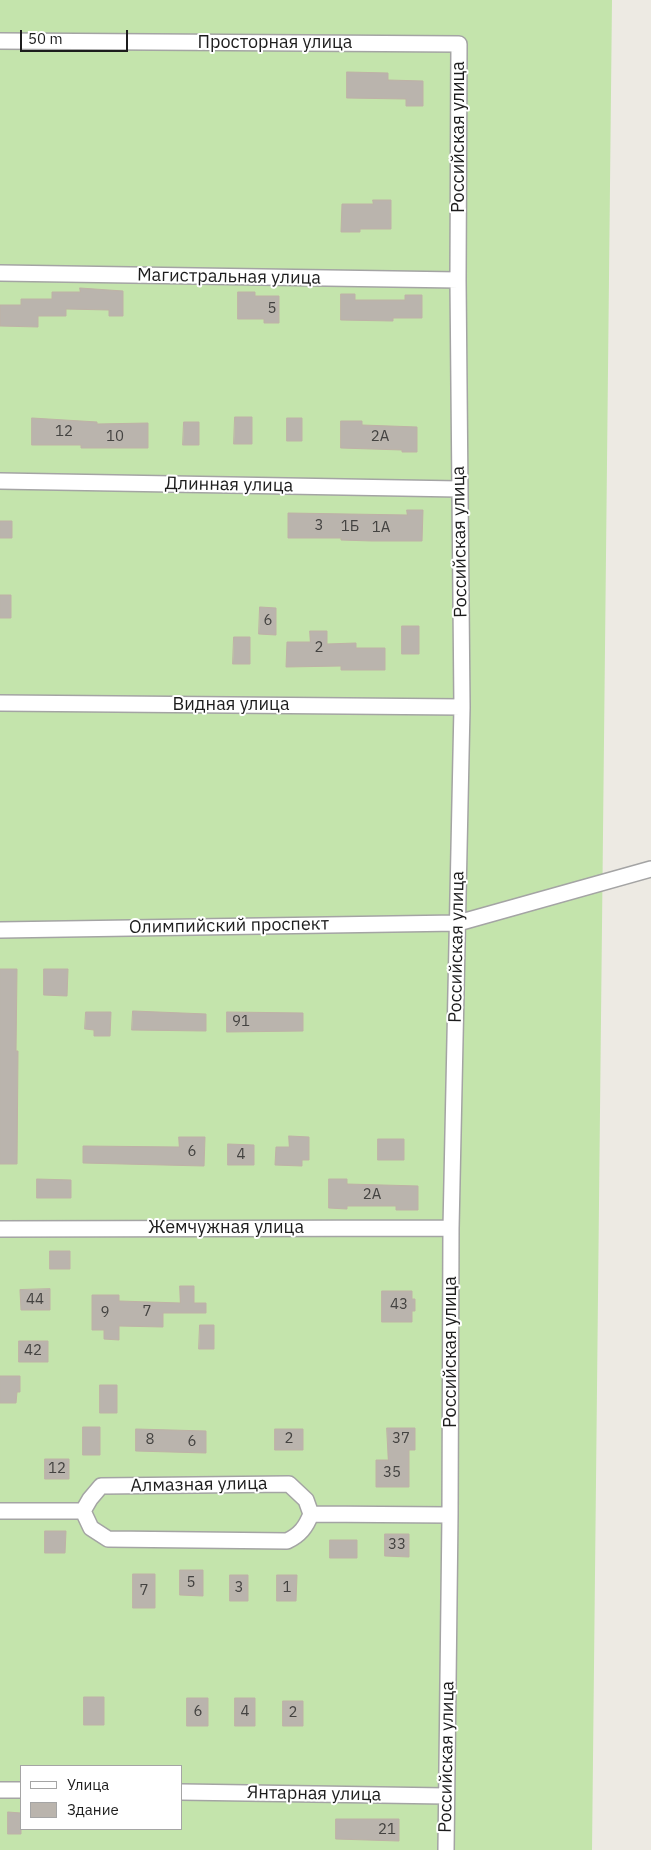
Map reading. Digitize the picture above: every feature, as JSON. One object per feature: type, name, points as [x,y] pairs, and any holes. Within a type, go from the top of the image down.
[{"type":"street","name":"Просторная улица","points":[[0,41],[459,44]]},
{"type":"street","name":"Российская улица","points":[[446,1850],[451,1228],[462,707],[458,280],[459,44]]},
{"type":"street","name":"Магистральная улица","points":[[0,273],[458,280]]},
{"type":"street","name":"Длинная улица","points":[[0,481],[459,489]]},
{"type":"street","name":"Видная улица","points":[[0,703],[462,707]]},
{"type":"street","name":"Олимпийский проспект","points":[[0,930],[458,923],[651,869]]},
{"type":"street","name":"Жемчужная улица","points":[[0,1229],[451,1228]]},
{"type":"street","name":"Алмазная улица","points":[[83,1511],[101,1486],[289,1484],[306,1500],[312,1514]]},
{"type":"street","points":[[0,1511],[83,1511],[91,1528],[108,1539],[287,1541],[298,1536],[312,1514],[450,1515]]},
{"type":"street","points":[[0,1790],[20,1790]]},
{"type":"street","name":"Янтарная улица","points":[[182,1792],[446,1796]]},
{"type":"green space","points":[[0,0],[612,0],[592,1850],[0,1850]]},
{"type":"building","points":[[347,72],[388,73],[388,80],[423,81],[423,106],[406,106],[406,99],[347,98]]},
{"type":"building","points":[[373,200],[391,200],[391,229],[360,229],[360,232],[341,232],[342,204],[373,204]]},
{"type":"building","points":[[80,288],[123,291],[123,316],[109,316],[109,310],[66,309],[66,316],[38,316],[38,327],[0,326],[0,305],[21,305],[21,299],[52,299],[52,292],[80,292]]},
{"type":"building","points":[[238,292],[255,292],[255,296],[279,296],[279,323],[264,323],[264,319],[238,319]]},
{"type":"building","points":[[341,294],[355,294],[355,300],[405,300],[405,295],[422,295],[422,318],[393,318],[393,321],[341,320]]},
{"type":"building","points":[[235,417],[252,417],[252,444],[234,444]]},
{"type":"building","points":[[32,418],[97,422],[97,424],[148,423],[148,448],[81,448],[81,445],[32,445]]},
{"type":"building","points":[[287,418],[302,418],[302,441],[287,441]]},
{"type":"building","points":[[341,421],[362,421],[362,425],[417,427],[417,452],[341,448]]},
{"type":"building","points":[[184,422],[199,422],[199,445],[183,445]]},
{"type":"building","points":[[407,510],[423,510],[422,541],[288,538],[288,513],[407,515]]},
{"type":"building","points":[[0,521],[12,521],[12,538],[0,538]]},
{"type":"building","points":[[0,595],[11,595],[11,618],[0,618]]},
{"type":"building","points":[[260,607],[276,608],[276,635],[259,634]]},
{"type":"building","points":[[402,626],[419,626],[419,654],[402,654]]},
{"type":"building","points":[[310,631],[327,631],[327,644],[356,643],[356,648],[385,648],[385,670],[341,670],[341,666],[286,667],[287,642],[310,642]]},
{"type":"building","points":[[234,637],[250,637],[250,664],[233,664]]},
{"type":"building","points":[[0,969],[17,969],[17,1164],[0,1164]]},
{"type":"building","points":[[44,969],[68,969],[67,996],[44,995]]},
{"type":"building","points":[[133,1011],[206,1014],[206,1031],[132,1030]]},
{"type":"building","points":[[86,1012],[111,1012],[110,1036],[94,1036],[94,1030],[85,1029]]},
{"type":"building","points":[[227,1012],[303,1013],[303,1031],[227,1032]]},
{"type":"building","points":[[289,1136],[309,1137],[309,1160],[302,1160],[302,1166],[275,1165],[276,1147],[289,1147]]},
{"type":"building","points":[[179,1137],[205,1137],[204,1166],[83,1163],[83,1146],[179,1147]]},
{"type":"building","points":[[378,1139],[404,1139],[404,1160],[378,1160]]},
{"type":"building","points":[[228,1144],[254,1145],[254,1165],[228,1165]]},
{"type":"building","points":[[37,1179],[71,1180],[71,1198],[37,1198]]},
{"type":"building","points":[[329,1179],[347,1179],[347,1184],[418,1186],[418,1210],[396,1210],[396,1206],[347,1206],[347,1209],[329,1208]]},
{"type":"building","points":[[50,1251],[70,1251],[70,1269],[50,1269]]},
{"type":"building","points":[[180,1286],[194,1286],[194,1303],[206,1303],[206,1313],[163,1313],[163,1327],[119,1326],[119,1340],[104,1339],[104,1330],[92,1330],[92,1295],[119,1295],[119,1301],[180,1303]]},
{"type":"building","points":[[50,1289],[50,1310],[21,1310],[20,1290]]},
{"type":"building","points":[[382,1291],[412,1291],[412,1299],[415,1299],[415,1311],[412,1311],[412,1322],[382,1322]]},
{"type":"building","points":[[200,1325],[214,1325],[214,1349],[199,1349]]},
{"type":"building","points":[[19,1341],[48,1341],[48,1362],[19,1362]]},
{"type":"building","points":[[0,1376],[20,1376],[20,1392],[17,1392],[16,1403],[0,1403]]},
{"type":"building","points":[[100,1385],[117,1385],[117,1413],[100,1413]]},
{"type":"building","points":[[83,1427],[100,1427],[100,1455],[83,1455]]},
{"type":"building","points":[[387,1428],[415,1428],[415,1450],[409,1450],[409,1487],[376,1487],[376,1460],[388,1460]]},
{"type":"building","points":[[136,1429],[206,1431],[206,1453],[136,1451]]},
{"type":"building","points":[[275,1429],[303,1429],[303,1450],[275,1450]]},
{"type":"building","points":[[45,1459],[69,1459],[69,1479],[45,1479]]},
{"type":"building","points":[[45,1531],[66,1531],[65,1553],[45,1553]]},
{"type":"building","points":[[385,1534],[409,1534],[409,1557],[385,1556]]},
{"type":"building","points":[[330,1540],[357,1540],[357,1558],[330,1558]]},
{"type":"building","points":[[180,1570],[203,1570],[203,1596],[180,1595]]},
{"type":"building","points":[[133,1574],[155,1574],[155,1608],[133,1608]]},
{"type":"building","points":[[230,1575],[248,1575],[248,1601],[230,1601]]},
{"type":"building","points":[[277,1575],[297,1575],[296,1601],[277,1601]]},
{"type":"building","points":[[84,1697],[104,1697],[104,1725],[84,1725]]},
{"type":"building","points":[[187,1698],[208,1698],[208,1726],[187,1726]]},
{"type":"building","points":[[235,1698],[255,1698],[255,1726],[235,1726]]},
{"type":"building","points":[[283,1701],[303,1701],[303,1726],[283,1726]]},
{"type":"building","points":[[8,1812],[20,1813],[21,1834],[8,1834]]},
{"type":"building","points":[[336,1819],[399,1819],[399,1841],[336,1839]]}]
